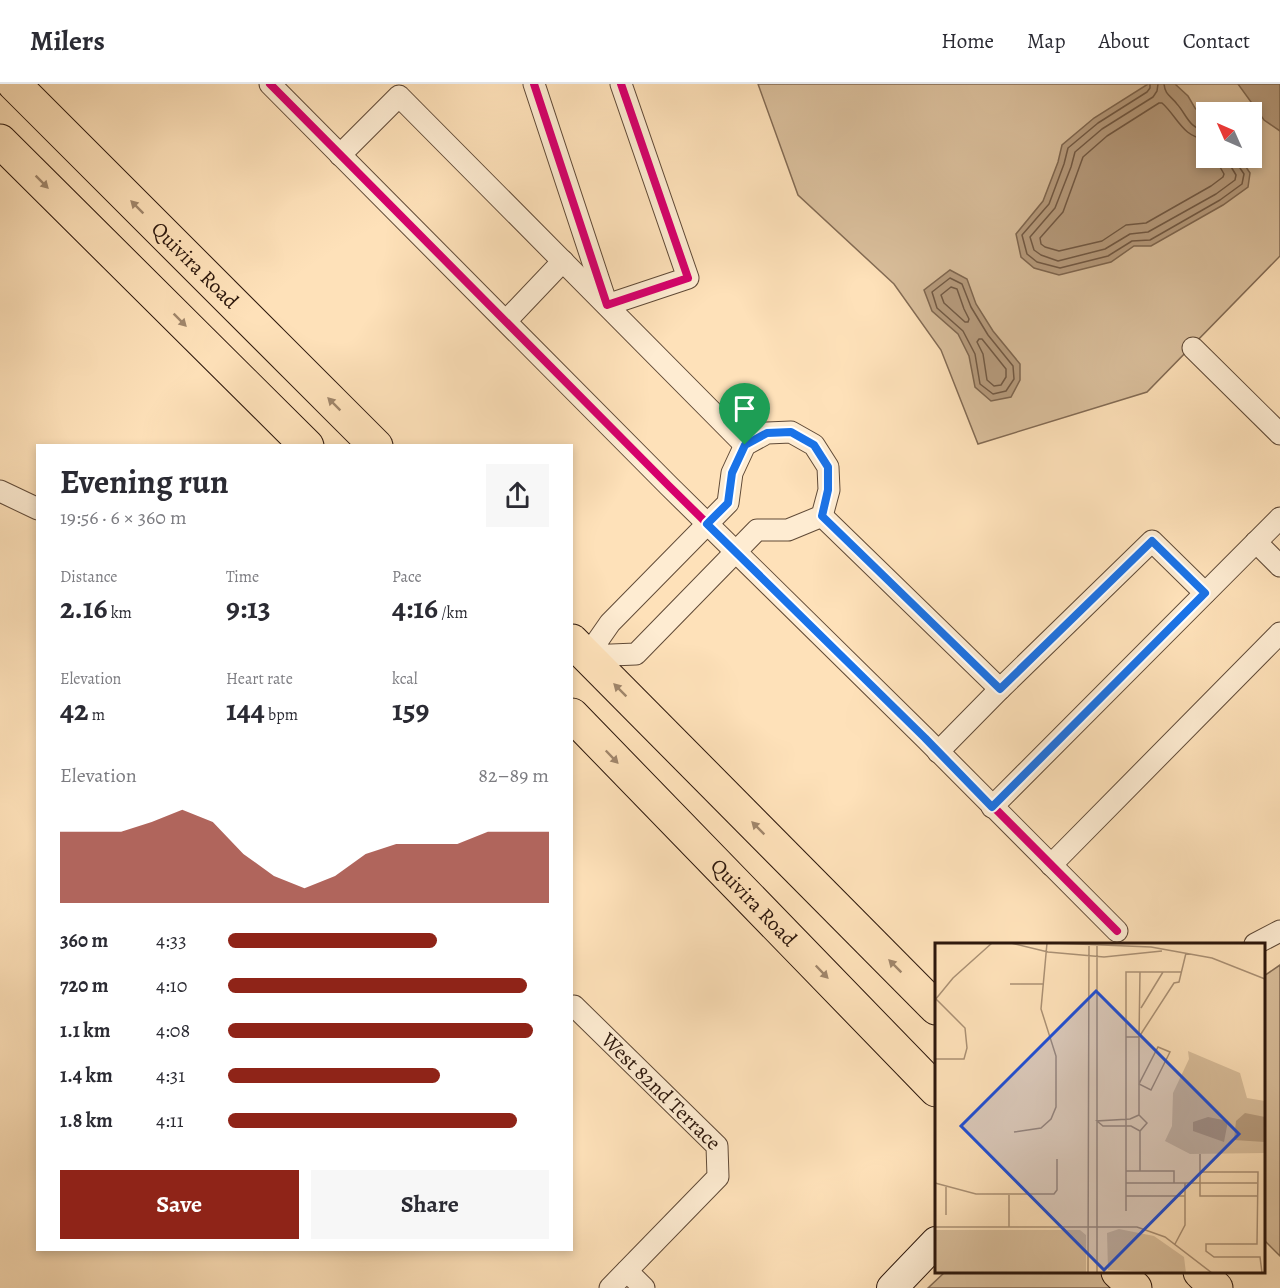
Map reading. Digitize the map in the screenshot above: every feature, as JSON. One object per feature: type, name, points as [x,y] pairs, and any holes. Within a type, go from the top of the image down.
[{"type":"main road","name":"Quivira Road","points":[[14,84],[374,444]]},
{"type":"main road","points":[[0,141],[305,444]]},
{"type":"main road","points":[[577,654],[935,1007]]},
{"type":"main road","name":"Quivira Road","points":[[573,716],[935,1089]]},
{"type":"main road","points":[[1119,1273],[1135,1288]]},
{"type":"main road","points":[[1201,1273],[1216,1288]]},
{"type":"street","points":[[270,84],[707,524],[1117,931]]},
{"type":"street","points":[[534,84],[607,305]]},
{"type":"street","points":[[607,305],[688,278],[621,84]]},
{"type":"street","points":[[340,155],[395,88],[745,445]]},
{"type":"street","points":[[506,321],[563,261]]},
{"type":"street","points":[[1193,348],[1278,426]]},
{"type":"street","points":[[577,654],[728,503],[732,473],[745,445],[767,433],[791,432],[814,445],[828,467],[828,490],[822,516]]},
{"type":"street","points":[[0,491],[36,508]]},
{"type":"street","points":[[577,654],[636,654],[757,530],[788,530],[822,516]]},
{"type":"street","points":[[822,516],[1000,689]]},
{"type":"street","points":[[992,807],[1280,518]]},
{"type":"street","points":[[938,752],[1152,541],[1205,593]]},
{"type":"street","points":[[1256,542],[1280,566]]},
{"type":"street","points":[[1051,865],[1280,633]]},
{"type":"street","points":[[1259,943],[1280,931]]},
{"type":"street","name":"West 82nd Terrace","points":[[574,1006],[717,1146],[718,1177],[610,1288]]},
{"type":"street","points":[[892,1288],[935,1243]]},
{"type":"street","points":[[627,1271],[645,1288]]},
{"type":"shaded area","points":[[758,84],[1280,84],[1280,256],[1147,392],[978,444],[941,350],[894,284],[798,195]]},
{"type":"shaded area","points":[[1280,965],[1280,1256],[1265,1241],[1265,975]]},
{"type":"shaded area","points":[[944,1273],[1104,1273],[1120,1288],[928,1288]]},
{"type":"water","points":[[1148,84],[1175,84],[1188,96],[1196,109],[1196,168],[1247,168],[1250,173],[1248,187],[1223,205],[1151,246],[1134,246],[1111,262],[1059,275],[1034,268],[1021,257],[1016,234],[1043,201],[1062,145],[1094,118]]},
{"type":"water","points":[[1238,84],[1280,84],[1280,131],[1262,117],[1262,102],[1251,102]]},
{"type":"water","points":[[950,270],[967,279],[976,304],[993,331],[1020,364],[1020,380],[1011,397],[991,401],[975,387],[969,356],[958,334],[932,311],[924,290]]},
{"type":"cycle path","points":[[270,84],[669,486],[1117,931]]},
{"type":"cycle path","points":[[534,84],[607,305],[688,278],[621,84]]},
{"type":"route","points":[[791,432],[814,445],[828,467],[828,490],[822,516],[1000,689],[1152,541],[1205,593],[992,807],[707,524],[728,503],[732,473],[745,445],[767,433],[791,432]]}]
